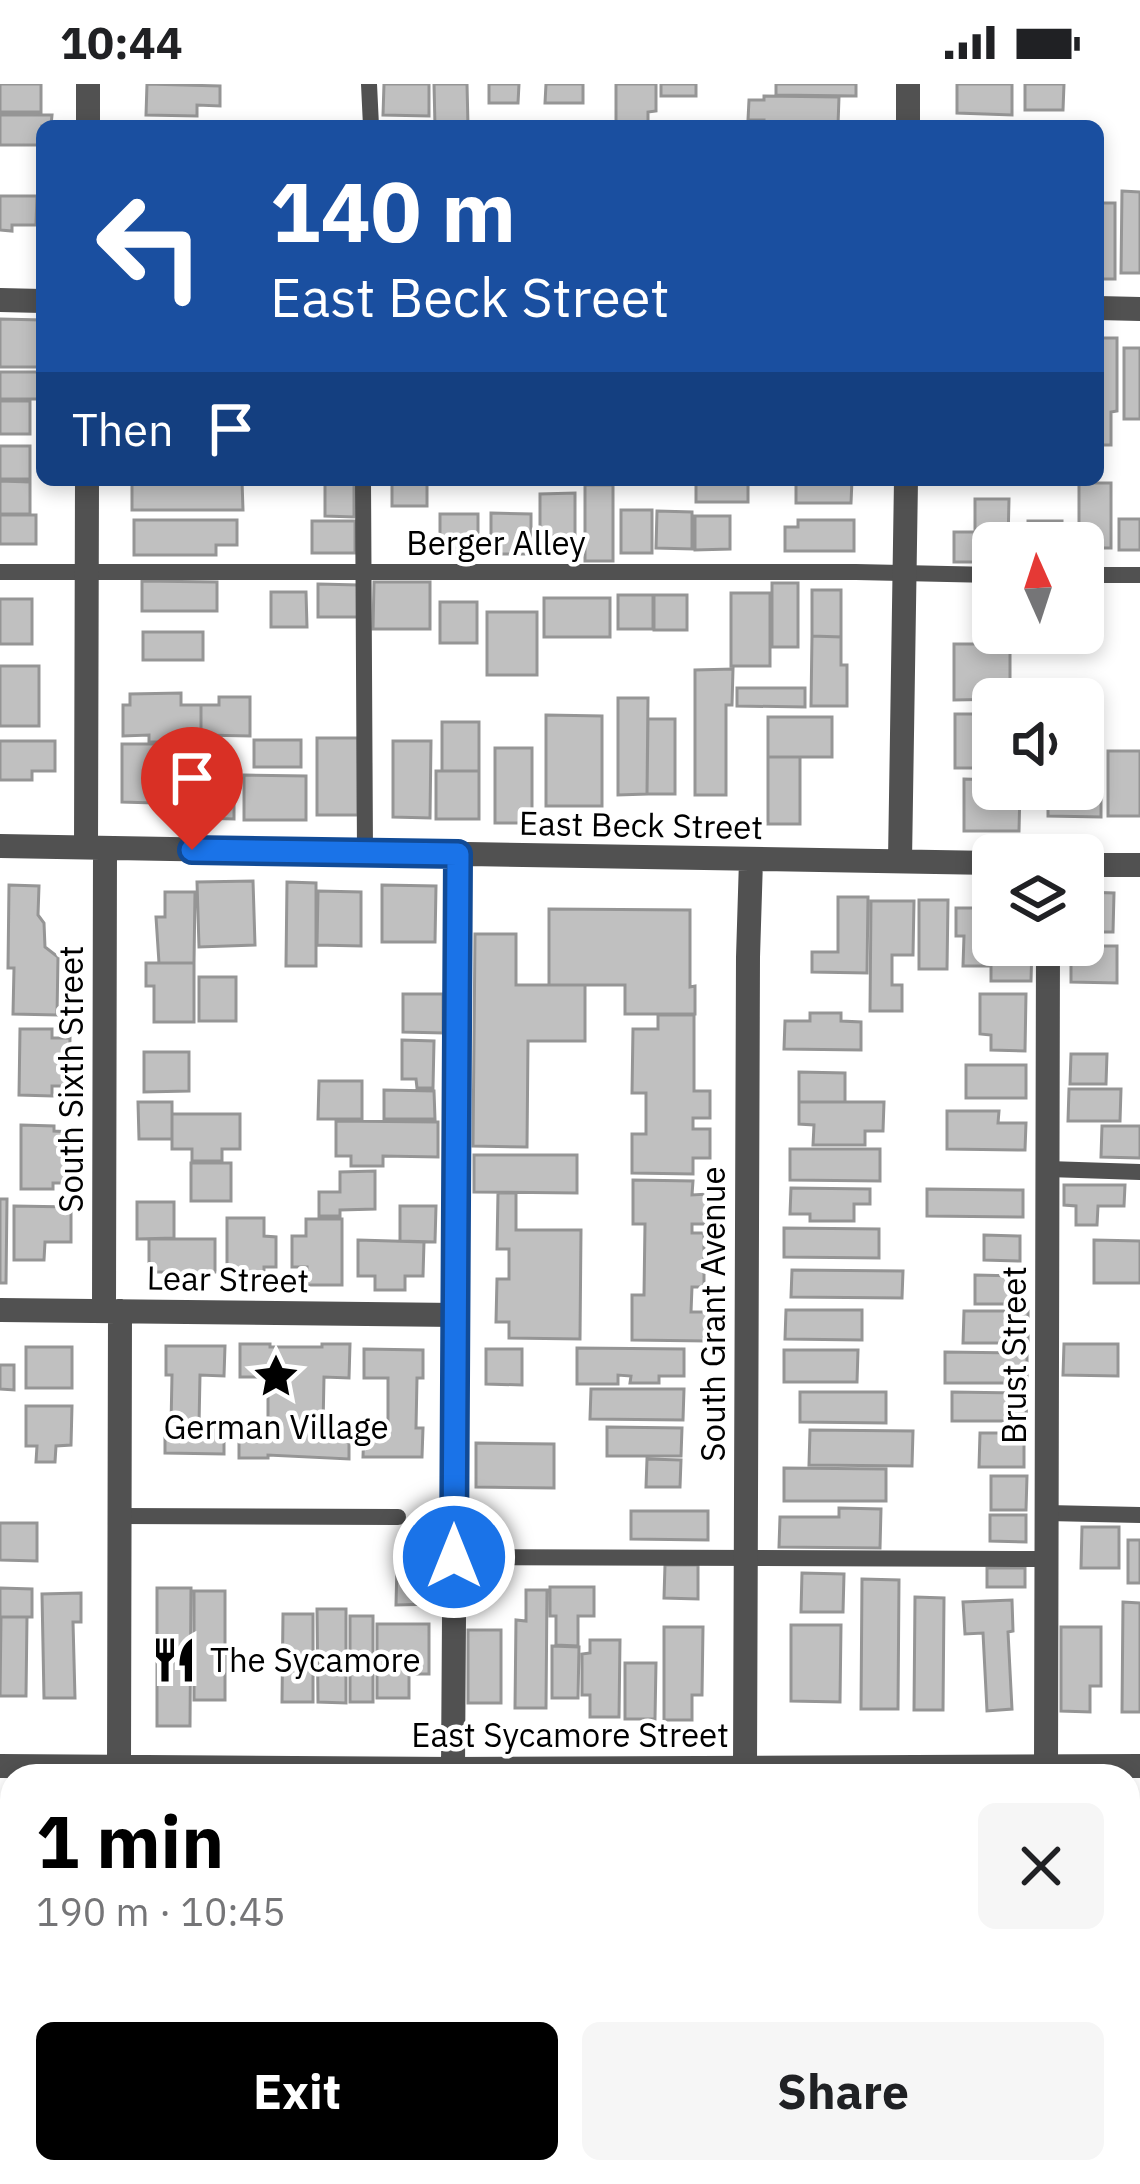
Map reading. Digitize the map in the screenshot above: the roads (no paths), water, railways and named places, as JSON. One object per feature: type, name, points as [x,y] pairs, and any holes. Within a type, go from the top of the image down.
[{"type":"street","points":[[88,84],[88,120]]},
{"type":"street","points":[[908,84],[908,120]]},
{"type":"street","points":[[0,300],[36,301]]},
{"type":"street","points":[[1104,308],[1140,309]]},
{"type":"street","name":"South Sixth Street","points":[[87,486],[120,1516],[119,1764]]},
{"type":"street","points":[[900,861],[906,486]]},
{"type":"street","name":"East Beck Street","points":[[0,846],[972,863]]},
{"type":"street","points":[[454,1764],[458,854]]},
{"type":"street","name":"South Grant Avenue","points":[[745,1764],[751,860]]},
{"type":"street","points":[[1104,865],[1140,865]]},
{"type":"street","name":"Brust Street","points":[[1046,1764],[1048,966]]},
{"type":"street","name":"Lear Street","points":[[0,1310],[456,1315]]},
{"type":"lane","points":[[369,84],[370,120]]},
{"type":"lane","points":[[363,486],[364,853]]},
{"type":"lane","name":"Berger Alley","points":[[0,572],[972,574]]},
{"type":"lane","points":[[1104,575],[1140,575]]},
{"type":"lane","points":[[1048,1169],[1140,1172]]},
{"type":"lane","points":[[1047,1514],[1140,1515]]},
{"type":"lane","points":[[120,1516],[398,1517]]},
{"type":"lane","points":[[454,1557],[1046,1559]]},
{"type":"place","name":"German Village","points":[[276,1376]]},
{"type":"place","name":"The Sycamore","points":[[174,1660]]}]
